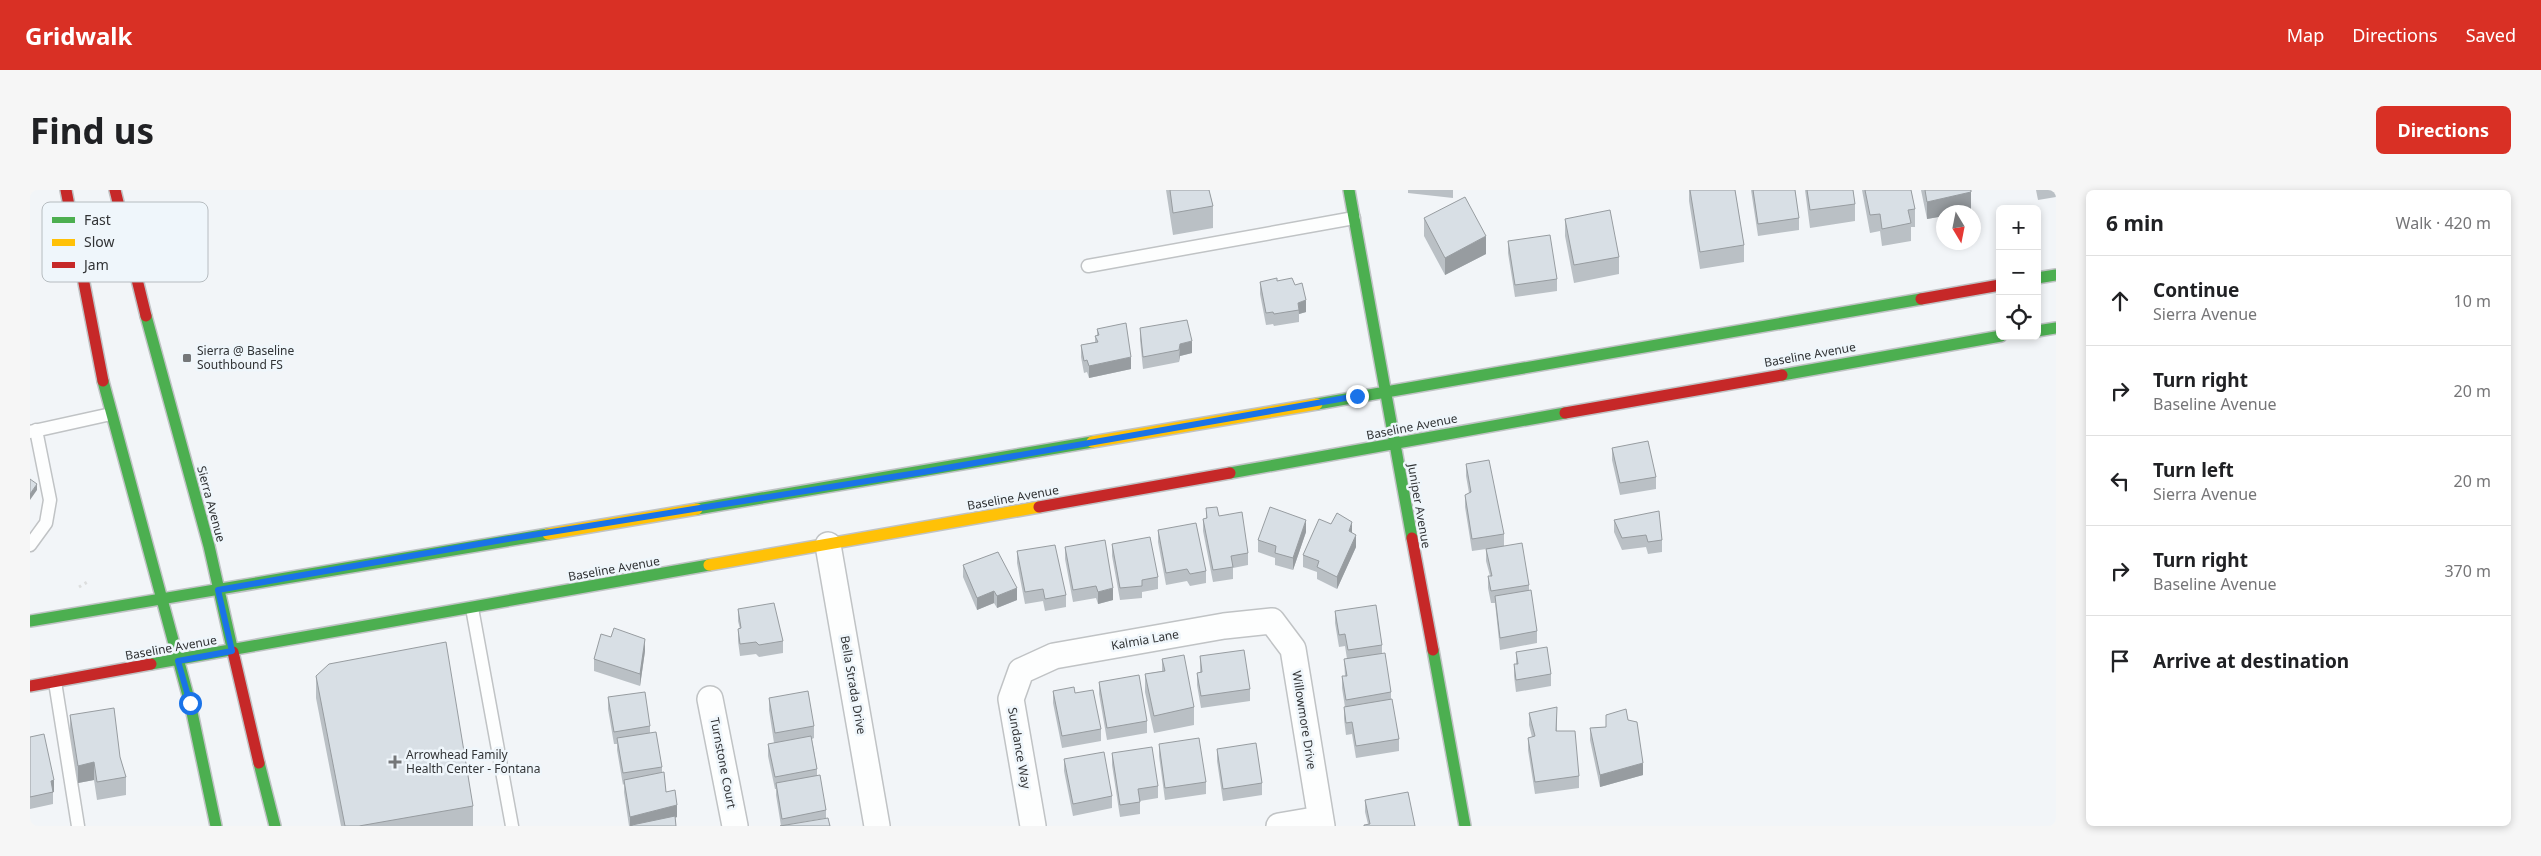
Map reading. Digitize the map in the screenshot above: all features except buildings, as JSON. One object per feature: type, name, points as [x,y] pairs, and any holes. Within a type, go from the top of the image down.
[{"type":"main road","name":"Juniper Avenue","points":[[1349,190],[1465,826]]},
{"type":"main road","points":[[2041,277],[2056,275]]},
{"type":"main road","points":[[83,282],[111,414],[190,703],[216,826]]},
{"type":"main road","name":"Sierra Avenue","points":[[138,282],[209,546],[232,651],[275,826]]},
{"type":"main road","points":[[30,621],[492,542],[939,469],[1996,286]]},
{"type":"main road","points":[[2041,330],[2056,328]]},
{"type":"main road","name":"Baseline Avenue","points":[[30,686],[1996,337]]},
{"type":"street","name":"Bella Strada Drive","points":[[828,545],[877,826]]},
{"type":"street","name":"Kalmia Lane","points":[[1021,671],[1054,656],[1224,626],[1272,621]]},
{"type":"street","name":"Willowmore Drive","points":[[1272,621],[1293,649],[1321,822]]},
{"type":"street","name":"Sundance Way","points":[[1021,671],[1011,699],[1033,826]]},
{"type":"street","name":"Turnstone Court","points":[[710,700],[735,826]]},
{"type":"street","points":[[1279,826],[1321,822]]},
{"type":"lane","points":[[1088,266],[1354,218]]},
{"type":"lane","points":[[30,545],[46,523],[50,500],[33,431],[111,414]]},
{"type":"lane","points":[[472,608],[512,826]]},
{"type":"lane","points":[[55,682],[78,826]]},
{"type":"traffic: fast","points":[[1349,190],[1412,538]]},
{"type":"traffic: fast","points":[[2041,277],[2056,275]]},
{"type":"traffic: fast","points":[[1317,404],[1921,299]]},
{"type":"traffic: fast","points":[[146,316],[209,546],[233,652]]},
{"type":"traffic: fast","points":[[2041,330],[2056,328]]},
{"type":"traffic: fast","points":[[1782,375],[1996,337]]},
{"type":"traffic: fast","points":[[103,381],[190,703],[216,826]]},
{"type":"traffic: fast","points":[[1230,473],[1565,413]]},
{"type":"traffic: fast","points":[[697,509],[1092,442]]},
{"type":"traffic: fast","points":[[30,621],[548,534]]},
{"type":"traffic: fast","points":[[151,664],[709,565]]},
{"type":"traffic: fast","points":[[1433,650],[1465,826]]},
{"type":"traffic: fast","points":[[259,763],[275,826]]},
{"type":"traffic: slow","points":[[1092,442],[1317,404]]},
{"type":"traffic: slow","points":[[709,565],[1039,507]]},
{"type":"traffic: slow","points":[[548,534],[697,509]]},
{"type":"traffic: jam","points":[[66,190],[68,202]]},
{"type":"traffic: jam","points":[[115,190],[118,202]]},
{"type":"traffic: jam","points":[[84,282],[103,381]]},
{"type":"traffic: jam","points":[[138,282],[146,316]]},
{"type":"traffic: jam","points":[[1921,299],[1996,286]]},
{"type":"traffic: jam","points":[[1565,413],[1782,375]]},
{"type":"traffic: jam","points":[[1039,507],[1230,473]]},
{"type":"traffic: jam","points":[[1412,538],[1433,650]]},
{"type":"traffic: jam","points":[[233,652],[259,763]]},
{"type":"traffic: jam","points":[[30,686],[151,664]]},
{"type":"place","name":"Sierra @ Baseline Southbound FS","points":[[187,358]]},
{"type":"place","name":"Arrowhead Family Health Center - Fontana","points":[[395,762]]},
{"type":"route","points":[[190,703],[178,661],[232,651],[218,590],[502,540],[929,471],[1357,396]]}]
